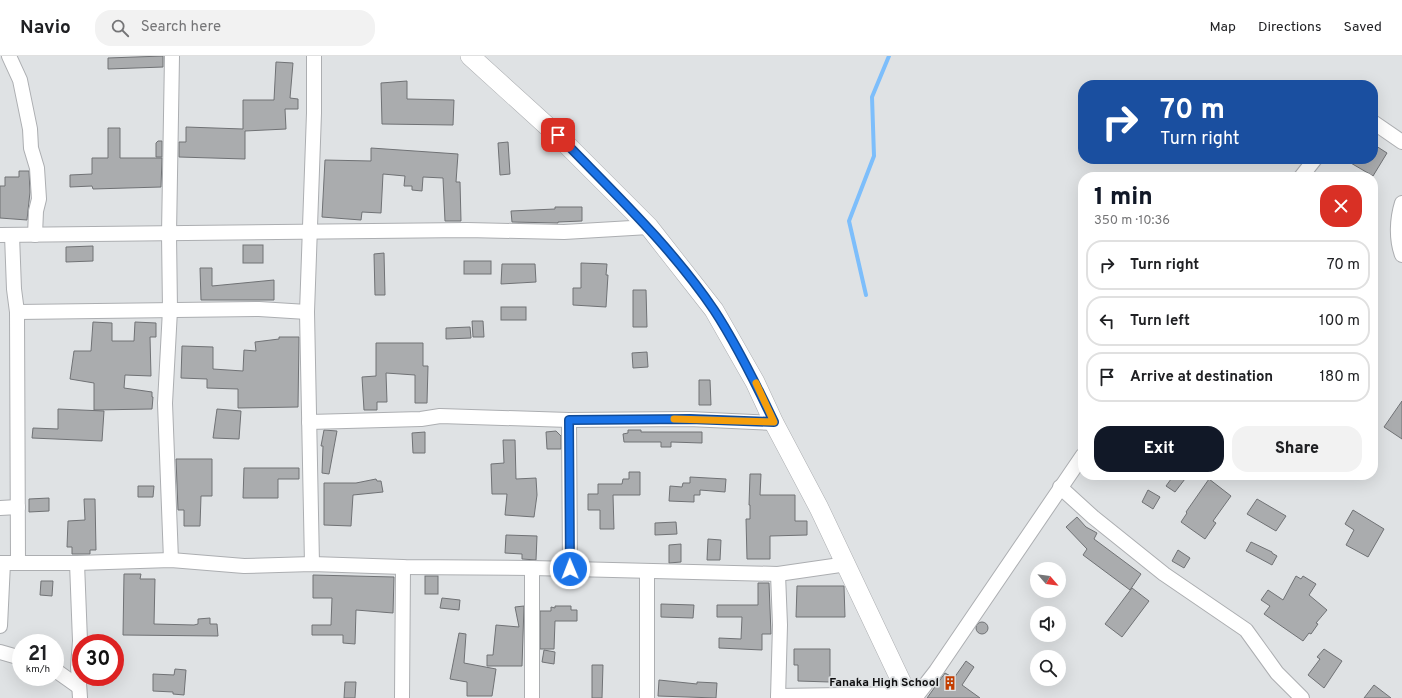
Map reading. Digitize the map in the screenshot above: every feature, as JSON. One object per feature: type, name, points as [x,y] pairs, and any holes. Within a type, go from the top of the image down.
[{"type":"main road","points":[[470,56],[558,135],[649,227],[714,310],[755,382],[819,508],[910,697]]},
{"type":"street","points":[[9,56],[20,80],[30,129],[31,148],[37,168],[39,199],[36,211],[35,235]]},
{"type":"street","points":[[171,560],[166,402],[170,310],[169,234],[172,56]]},
{"type":"street","points":[[312,564],[307,312],[314,56]]},
{"type":"street","points":[[1378,125],[1402,142]]},
{"type":"street","points":[[1305,172],[1311,164]]},
{"type":"street","points":[[1402,203],[1398,220],[1398,236],[1402,255]]},
{"type":"street","points":[[18,562],[17,312],[6,235],[310,233],[466,230],[564,232],[649,227]]},
{"type":"street","points":[[17,312],[259,309],[307,312]]},
{"type":"street","points":[[310,422],[421,419],[440,416],[569,420],[690,419],[774,422]]},
{"type":"street","points":[[569,420],[570,569]]},
{"type":"street","points":[[778,574],[780,625],[778,697],[910,697],[936,671],[1078,462]]},
{"type":"street","points":[[1060,487],[1093,517],[1164,574],[1246,630],[1277,673],[1302,698]]},
{"type":"street","points":[[0,508],[18,507]]},
{"type":"street","points":[[0,626],[1,563],[77,563],[171,560],[244,566],[312,564],[778,574],[847,564]]},
{"type":"street","points":[[77,563],[80,641],[78,667],[80,692]]},
{"type":"street","points":[[402,698],[403,567]]},
{"type":"street","points":[[532,568],[532,698]]},
{"type":"street","points":[[647,698],[648,571]]},
{"type":"street","points":[[0,652],[12,655]]},
{"type":"street","points":[[64,678],[80,692]]},
{"type":"building","points":[[163,56],[163,67],[108,69],[108,58]]},
{"type":"building","points":[[276,62],[293,63],[290,98],[298,99],[298,109],[285,109],[286,129],[245,131],[245,159],[179,157],[179,142],[186,142],[186,127],[243,129],[243,100],[274,100]]},
{"type":"building","points":[[407,81],[407,99],[454,100],[453,125],[382,124],[381,83]]},
{"type":"building","points":[[108,128],[120,128],[120,158],[162,158],[161,187],[93,189],[92,186],[70,187],[70,175],[92,174],[92,158],[108,158]]},
{"type":"building","points":[[158,141],[162,141],[162,157],[156,157],[156,143]]},
{"type":"building","points":[[508,142],[510,174],[500,175],[498,143]]},
{"type":"building","points":[[1378,147],[1387,153],[1375,172],[1366,172],[1353,164],[1378,164]]},
{"type":"building","points":[[371,148],[458,154],[456,182],[460,182],[461,221],[445,221],[443,178],[423,177],[422,191],[412,190],[412,186],[404,186],[405,176],[383,174],[381,213],[362,212],[361,220],[322,217],[325,160],[371,161]]},
{"type":"building","points":[[19,171],[29,171],[30,192],[27,220],[0,218],[0,186],[5,186],[5,177],[19,177]]},
{"type":"building","points":[[555,207],[582,207],[582,221],[558,223],[512,222],[511,211],[555,209]]},
{"type":"building","points":[[243,245],[263,245],[263,263],[243,263]]},
{"type":"building","points":[[93,246],[93,261],[66,262],[66,247]]},
{"type":"building","points":[[384,253],[385,295],[375,295],[374,254]]},
{"type":"building","points":[[464,261],[491,261],[491,274],[464,274]]},
{"type":"building","points":[[581,263],[607,264],[606,275],[608,275],[606,307],[573,305],[573,288],[581,288]]},
{"type":"building","points":[[502,264],[535,264],[536,282],[501,284]]},
{"type":"building","points":[[200,268],[212,268],[212,286],[274,280],[274,300],[201,300]]},
{"type":"building","points":[[633,290],[646,290],[647,327],[633,327]]},
{"type":"building","points":[[501,307],[526,307],[526,320],[501,320]]},
{"type":"building","points":[[472,321],[483,321],[484,337],[473,337]]},
{"type":"building","points":[[93,322],[112,323],[112,341],[134,341],[135,322],[156,323],[156,337],[150,337],[151,376],[125,375],[124,388],[152,392],[152,409],[94,410],[94,383],[70,379],[74,351],[91,351]]},
{"type":"building","points":[[470,327],[471,338],[446,339],[446,328]]},
{"type":"building","points":[[279,337],[299,337],[298,407],[238,408],[238,389],[207,388],[207,379],[181,378],[182,346],[213,347],[213,369],[243,371],[244,350],[256,351],[255,342],[279,339]]},
{"type":"building","points":[[376,343],[423,343],[423,366],[428,366],[427,403],[415,403],[415,375],[386,373],[387,402],[377,402],[377,410],[364,410],[362,377],[376,376]]},
{"type":"building","points":[[647,352],[648,367],[633,368],[632,353]]},
{"type":"building","points":[[699,380],[710,380],[711,405],[699,405]]},
{"type":"building","points":[[1402,401],[1402,439],[1384,427]]},
{"type":"building","points":[[58,409],[104,411],[102,441],[32,438],[33,428],[58,429]]},
{"type":"building","points":[[217,409],[241,411],[239,439],[213,438]]},
{"type":"building","points":[[324,430],[337,431],[329,474],[322,473],[323,446],[321,446]]},
{"type":"building","points":[[628,430],[641,430],[641,432],[702,432],[702,443],[671,442],[671,447],[661,447],[661,442],[624,442],[623,434],[628,433]]},
{"type":"building","points":[[556,431],[561,436],[561,449],[547,449],[546,432]]},
{"type":"building","points":[[425,432],[425,453],[413,453],[412,433]]},
{"type":"building","points":[[503,440],[515,440],[516,479],[536,478],[537,495],[534,517],[505,515],[507,494],[492,494],[491,464],[504,463]]},
{"type":"building","points":[[176,459],[212,459],[212,496],[201,496],[200,526],[184,526],[184,510],[178,510]]},
{"type":"building","points":[[244,468],[299,468],[299,479],[278,479],[278,498],[243,498]]},
{"type":"building","points":[[629,472],[640,472],[640,495],[613,495],[614,529],[600,529],[600,510],[588,510],[588,494],[598,494],[598,484],[622,484],[623,479],[629,479]]},
{"type":"building","points":[[750,474],[761,474],[760,495],[795,495],[795,521],[807,521],[807,535],[770,536],[770,559],[747,559],[746,519],[750,519]]},
{"type":"building","points":[[690,477],[726,479],[725,492],[700,490],[700,495],[694,495],[694,502],[669,501],[670,486],[682,487],[683,483],[690,483]]},
{"type":"building","points":[[376,479],[377,481],[381,481],[383,492],[353,495],[351,526],[324,525],[324,483],[356,483]]},
{"type":"building","points":[[1170,480],[1184,480],[1175,492],[1166,486]]},
{"type":"building","points":[[1208,480],[1231,496],[1213,521],[1216,523],[1205,539],[1181,522],[1187,513],[1186,512]]},
{"type":"building","points":[[138,486],[154,486],[153,497],[138,497]]},
{"type":"building","points":[[1148,490],[1160,497],[1153,509],[1142,502]]},
{"type":"building","points":[[49,498],[49,511],[29,512],[29,499]]},
{"type":"building","points":[[84,499],[95,499],[96,550],[90,550],[90,554],[72,554],[72,547],[67,547],[68,521],[85,520]]},
{"type":"building","points":[[1257,499],[1286,516],[1276,531],[1247,514]]},
{"type":"building","points":[[1353,510],[1384,529],[1368,557],[1346,545],[1354,530],[1345,524]]},
{"type":"building","points":[[1077,517],[1086,527],[1097,533],[1094,539],[1141,574],[1130,590],[1083,555],[1087,549],[1066,527]]},
{"type":"building","points":[[676,522],[677,534],[655,535],[655,523]]},
{"type":"building","points":[[506,535],[537,536],[536,560],[522,559],[522,554],[505,553]]},
{"type":"building","points":[[708,539],[721,540],[720,560],[707,560]]},
{"type":"building","points":[[1251,542],[1277,556],[1272,565],[1246,551]]},
{"type":"building","points":[[681,544],[681,562],[669,563],[669,545]]},
{"type":"building","points":[[1178,550],[1190,558],[1184,568],[1172,561]]},
{"type":"building","points":[[124,574],[141,574],[140,579],[155,579],[154,624],[194,625],[198,624],[198,619],[210,618],[210,624],[217,624],[218,636],[124,635]]},
{"type":"building","points":[[313,575],[394,577],[393,613],[356,610],[355,644],[343,643],[343,635],[312,635],[312,625],[331,625],[332,598],[313,598]]},
{"type":"building","points":[[425,576],[438,576],[438,594],[425,594]]},
{"type":"building","points":[[1296,576],[1301,579],[1303,576],[1316,584],[1309,595],[1327,610],[1316,623],[1318,624],[1311,634],[1309,633],[1303,641],[1264,614],[1270,606],[1261,600],[1268,590],[1283,600]]},
{"type":"building","points":[[41,581],[53,581],[52,596],[40,595]]},
{"type":"building","points":[[758,583],[769,583],[771,634],[762,634],[762,650],[719,648],[719,638],[741,639],[742,617],[717,617],[717,605],[758,605]]},
{"type":"building","points":[[797,586],[844,586],[845,617],[796,617]]},
{"type":"building","points":[[1132,588],[1149,601],[1122,637],[1105,624]]},
{"type":"building","points":[[442,598],[460,600],[459,610],[440,608]]},
{"type":"building","points":[[661,604],[694,605],[693,618],[661,617]]},
{"type":"building","points":[[524,606],[522,666],[487,666],[487,655],[493,655],[496,625],[519,627],[515,607]]},
{"type":"building","points":[[555,606],[571,606],[571,610],[577,610],[577,621],[555,621],[554,649],[540,649],[540,611],[551,611],[551,607],[555,608]]},
{"type":"building","points":[[982,622],[986,624],[988,628],[986,632],[982,634],[978,632],[976,628],[978,624]]},
{"type":"building","points":[[459,633],[466,634],[464,663],[496,669],[492,696],[467,696],[467,682],[450,679]]},
{"type":"building","points":[[794,649],[830,649],[830,682],[798,681],[798,665],[794,665]]},
{"type":"building","points":[[1324,649],[1342,661],[1324,688],[1308,675],[1320,659],[1317,657]]},
{"type":"building","points":[[544,650],[555,652],[554,664],[542,662]]},
{"type":"building","name":"Fanaka High School","points":[[966,661],[974,667],[962,685],[980,698],[927,698],[945,673],[954,678]]},
{"type":"building","points":[[592,665],[603,665],[602,698],[592,698]]},
{"type":"building","points":[[175,669],[186,670],[184,695],[173,694],[173,692],[153,691],[153,674],[174,675]]},
{"type":"building","points":[[659,680],[697,684],[697,682],[717,683],[716,698],[658,696]]},
{"type":"building","points":[[345,682],[356,682],[355,698],[344,698]]},
{"type":"building","points":[[1374,685],[1391,698],[1364,698]]},
{"type":"waterway","points":[[866,295],[849,221],[874,156],[872,97],[889,56]]},
{"type":"slow traffic","points":[[674,419],[774,422],[756,383]]},
{"type":"place","name":"Fanaka High School","points":[[950,683]]},
{"type":"route","points":[[558,135],[649,227],[714,310],[755,382],[774,422],[690,419],[569,420],[570,569]]}]
